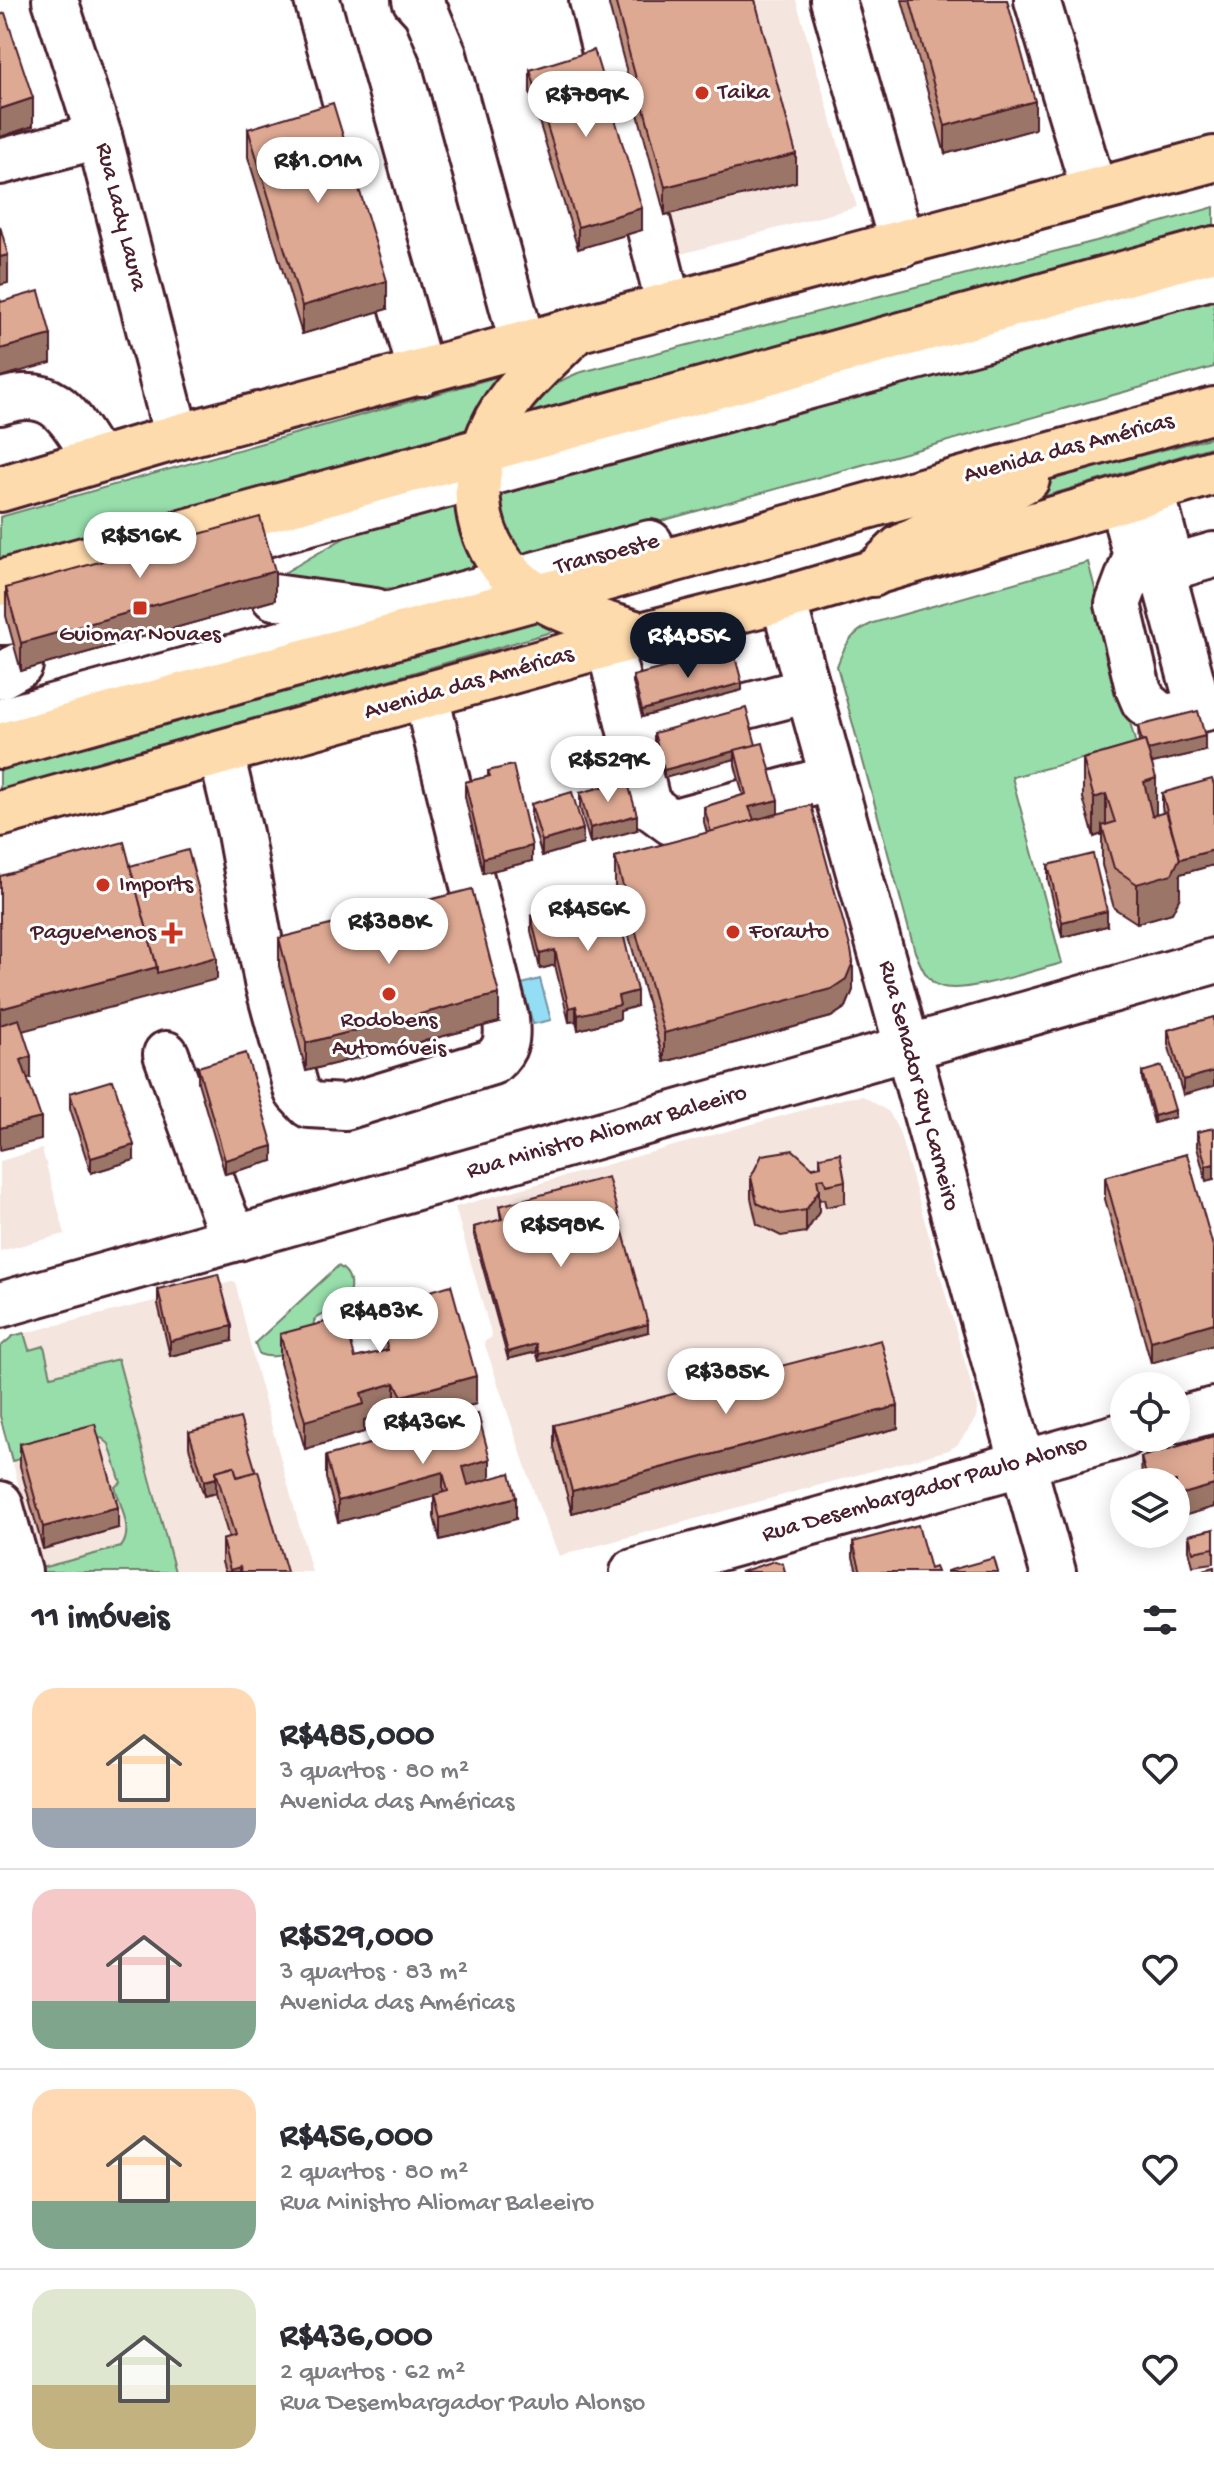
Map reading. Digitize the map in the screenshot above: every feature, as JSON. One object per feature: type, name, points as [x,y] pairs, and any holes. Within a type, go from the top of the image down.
[{"type":"main road","points":[[0,489],[177,437],[1214,159]]},
{"type":"main road","points":[[2,608],[482,462],[1214,249]]},
{"type":"main road","points":[[574,332],[514,394],[497,421],[482,462],[479,518],[486,541],[504,566],[528,588],[625,640]]},
{"type":"main road","name":"Avenida das Américas","points":[[0,746],[528,588],[1214,410]]},
{"type":"main road","points":[[873,574],[900,548],[1012,488],[1065,450]]},
{"type":"main road","name":"Avenida das Américas","points":[[0,814],[873,574],[1214,472]]},
{"type":"street","name":"Rua Lady Laura","points":[[55,0],[99,136],[177,437]]},
{"type":"street","points":[[317,0],[421,373]]},
{"type":"street","points":[[415,0],[426,12],[444,55],[523,346]]},
{"type":"street","points":[[592,0],[669,306]]},
{"type":"street","points":[[833,0],[902,244]]},
{"type":"street","points":[[1037,0],[1094,191]]},
{"type":"street","points":[[0,162],[99,136]]},
{"type":"street","points":[[2,608],[360,508],[482,462],[1214,276]]},
{"type":"street","name":"Transoeste","points":[[0,721],[393,614],[528,588],[1214,388]]},
{"type":"street","points":[[0,402],[19,396],[41,397],[63,409],[97,460]]},
{"type":"street","points":[[1137,495],[1157,568],[1204,696]]},
{"type":"street","points":[[262,554],[360,508]]},
{"type":"street","points":[[1157,568],[1214,555]]},
{"type":"street","points":[[274,597],[393,614]]},
{"type":"street","name":"Rua Senador Ruy Carneiro","points":[[783,599],[1053,1572]]},
{"type":"street","points":[[625,640],[631,736],[648,805],[688,837],[701,843],[710,842]]},
{"type":"street","points":[[631,736],[809,690]]},
{"type":"street","points":[[221,753],[240,833],[267,982],[297,1092],[309,1105],[345,1107],[492,1062],[507,1044],[506,1019],[426,696]]},
{"type":"street","points":[[671,822],[756,809],[836,791]]},
{"type":"street","name":"Rua Ministro Aliomar Baleeiro","points":[[0,1305],[1214,961]]},
{"type":"street","points":[[166,1054],[225,1217],[238,1238]]},
{"type":"street","points":[[1190,1416],[1214,1410]]},
{"type":"street","name":"Rua Desembargador Paulo Alonso","points":[[633,1572],[1110,1439]]},
{"type":"street","points":[[0,1504],[19,1572]]},
{"type":"shaded area","points":[[569,0],[796,0],[857,207],[640,265]]},
{"type":"shaded area","points":[[863,1096],[889,1112],[899,1131],[977,1404],[977,1416],[968,1430],[949,1450],[559,1556],[538,1504],[484,1342],[492,1337],[455,1207],[846,1098]]},
{"type":"shaded area","points":[[42,1149],[65,1234],[0,1251],[0,1161]]},
{"type":"shaded area","points":[[235,1281],[312,1572],[42,1572],[0,1416],[0,1347],[13,1336]]},
{"type":"green space","points":[[1214,207],[1214,233],[526,421],[546,391],[578,373],[1096,241]]},
{"type":"green space","points":[[1214,288],[1214,367],[521,560],[502,528],[498,488]]},
{"type":"green space","points":[[507,374],[471,428],[0,560],[0,517]]},
{"type":"green space","points":[[1214,437],[1214,446],[999,510],[1040,481]]},
{"type":"green space","points":[[454,495],[464,542],[476,568],[395,588],[282,595],[277,577],[384,515]]},
{"type":"green space","points":[[1088,562],[1136,745],[1012,777],[1062,963],[982,985],[940,986],[928,976],[915,952],[837,666],[850,640],[873,623]]},
{"type":"green space","points":[[533,612],[568,627],[0,794],[0,762]]},
{"type":"green space","points":[[338,1266],[350,1282],[349,1295],[339,1313],[317,1318],[308,1338],[294,1350],[276,1356],[259,1354],[255,1343]]},
{"type":"green space","points":[[24,1333],[29,1350],[44,1346],[51,1376],[118,1359],[175,1572],[42,1572],[41,1568],[121,1547],[125,1541],[126,1526],[115,1487],[121,1483],[109,1444],[102,1438],[12,1461],[0,1416],[0,1347],[13,1336]]},
{"type":"water","points":[[540,979],[551,1020],[533,1024],[522,984]]},
{"type":"building","name":"Taika","points":[[615,0],[755,0],[796,154],[665,187]]},
{"type":"building","points":[[910,0],[1007,0],[1035,101],[945,126]]},
{"type":"building","points":[[5,13],[33,98],[0,109],[0,15]]},
{"type":"building","points":[[594,50],[642,208],[578,227],[530,70]]},
{"type":"building","points":[[333,103],[387,281],[302,306],[248,129]]},
{"type":"building","points":[[0,226],[8,255],[0,257]]},
{"type":"building","points":[[39,291],[51,335],[0,349],[0,299],[1,302]]},
{"type":"building","points":[[260,517],[275,571],[21,643],[6,588]]},
{"type":"building","points":[[733,649],[742,683],[642,710],[633,676]]},
{"type":"building","points":[[746,708],[756,745],[664,770],[654,733]]},
{"type":"building","points":[[1198,711],[1205,736],[1148,750],[1145,741],[1142,742],[1138,726]]},
{"type":"building","points":[[1145,741],[1156,778],[1144,782],[1152,816],[1166,812],[1180,858],[1172,874],[1137,884],[1114,868],[1102,826],[1115,822],[1106,794],[1094,798],[1083,759]]},
{"type":"building","points":[[763,743],[778,800],[749,807],[754,820],[711,832],[704,807],[746,794],[735,750]]},
{"type":"building","points":[[513,765],[532,846],[483,858],[465,782],[490,776],[488,771]]},
{"type":"building","points":[[1212,779],[1214,850],[1180,859],[1162,793]]},
{"type":"building","points":[[627,780],[637,815],[590,828],[580,793]]},
{"type":"building","points":[[572,792],[583,829],[542,841],[531,804]]},
{"type":"building","name":"Forauto","points":[[811,805],[851,950],[853,962],[846,979],[831,989],[664,1033],[615,857]]},
{"type":"building","points":[[124,842],[157,967],[0,1009],[0,876]]},
{"type":"building","name":"PagueMenos","points":[[188,850],[217,957],[157,973],[130,866]]},
{"type":"building","points":[[1093,854],[1107,911],[1062,922],[1048,865]]},
{"type":"building","name":"Rodobens Automóveis","points":[[472,889],[499,994],[306,1043],[279,938]]},
{"type":"building","points":[[614,896],[637,991],[618,996],[620,1005],[578,1015],[576,1006],[569,1008],[555,950],[540,954],[531,916]]},
{"type":"building","points":[[1214,1017],[1214,1071],[1183,1080],[1168,1030]]},
{"type":"building","points":[[19,1019],[31,1056],[21,1060],[41,1118],[0,1128],[0,1025]]},
{"type":"building","points":[[246,1053],[273,1146],[225,1160],[198,1067]]},
{"type":"building","points":[[1162,1066],[1175,1110],[1154,1116],[1142,1072]]},
{"type":"building","points":[[113,1080],[134,1145],[91,1158],[70,1093]]},
{"type":"building","points":[[1214,1128],[1214,1164],[1206,1166],[1197,1132]]},
{"type":"building","points":[[793,1150],[813,1168],[821,1166],[820,1157],[840,1153],[845,1181],[826,1185],[824,1178],[817,1179],[819,1190],[806,1210],[781,1214],[757,1203],[751,1177],[762,1155]]},
{"type":"building","points":[[1187,1154],[1214,1250],[1214,1323],[1151,1341],[1105,1177]]},
{"type":"building","points":[[608,1177],[648,1324],[539,1354],[536,1344],[508,1352],[474,1227],[502,1219],[499,1206]]},
{"type":"building","points":[[218,1274],[232,1326],[170,1341],[158,1289]]},
{"type":"building","points":[[451,1285],[476,1376],[402,1396],[395,1383],[361,1393],[364,1404],[305,1421],[280,1334],[344,1317],[355,1358],[388,1350],[376,1307]]},
{"type":"building","points":[[881,1340],[898,1406],[572,1491],[554,1425]]},
{"type":"building","points":[[478,1414],[490,1459],[463,1467],[468,1485],[510,1473],[516,1497],[440,1518],[434,1495],[448,1491],[443,1472],[338,1501],[326,1456]]},
{"type":"building","points":[[240,1418],[256,1472],[237,1477],[234,1466],[216,1471],[216,1478],[204,1481],[189,1432]]},
{"type":"building","points":[[95,1424],[118,1507],[43,1527],[20,1444]]},
{"type":"building","points":[[1214,1436],[1214,1485],[1190,1492],[1190,1468],[1144,1468],[1141,1457],[1158,1452],[1190,1452],[1190,1443]]},
{"type":"building","points":[[234,1466],[237,1477],[258,1471],[287,1572],[242,1572],[240,1567],[230,1570],[222,1540],[235,1536],[216,1471]]},
{"type":"building","points":[[918,1525],[930,1569],[935,1567],[937,1572],[861,1572],[853,1542]]},
{"type":"building","points":[[1214,1529],[1214,1548],[1193,1552],[1190,1535]]},
{"type":"building","points":[[994,1558],[998,1572],[947,1572],[947,1571]]},
{"type":"building","points":[[775,1561],[783,1564],[785,1572],[740,1572]]},
{"type":"building","points":[[1214,1567],[1214,1572],[1197,1572]]},
{"type":"place","name":"Taika","points":[[702,93]]},
{"type":"place","name":"Guiomar Novaes","points":[[140,608]]},
{"type":"place","name":"Imports","points":[[103,885]]},
{"type":"place","name":"Forauto","points":[[733,932]]},
{"type":"place","name":"PagueMenos","points":[[172,933]]},
{"type":"place","name":"Rodobens Automóveis","points":[[389,994]]}]
